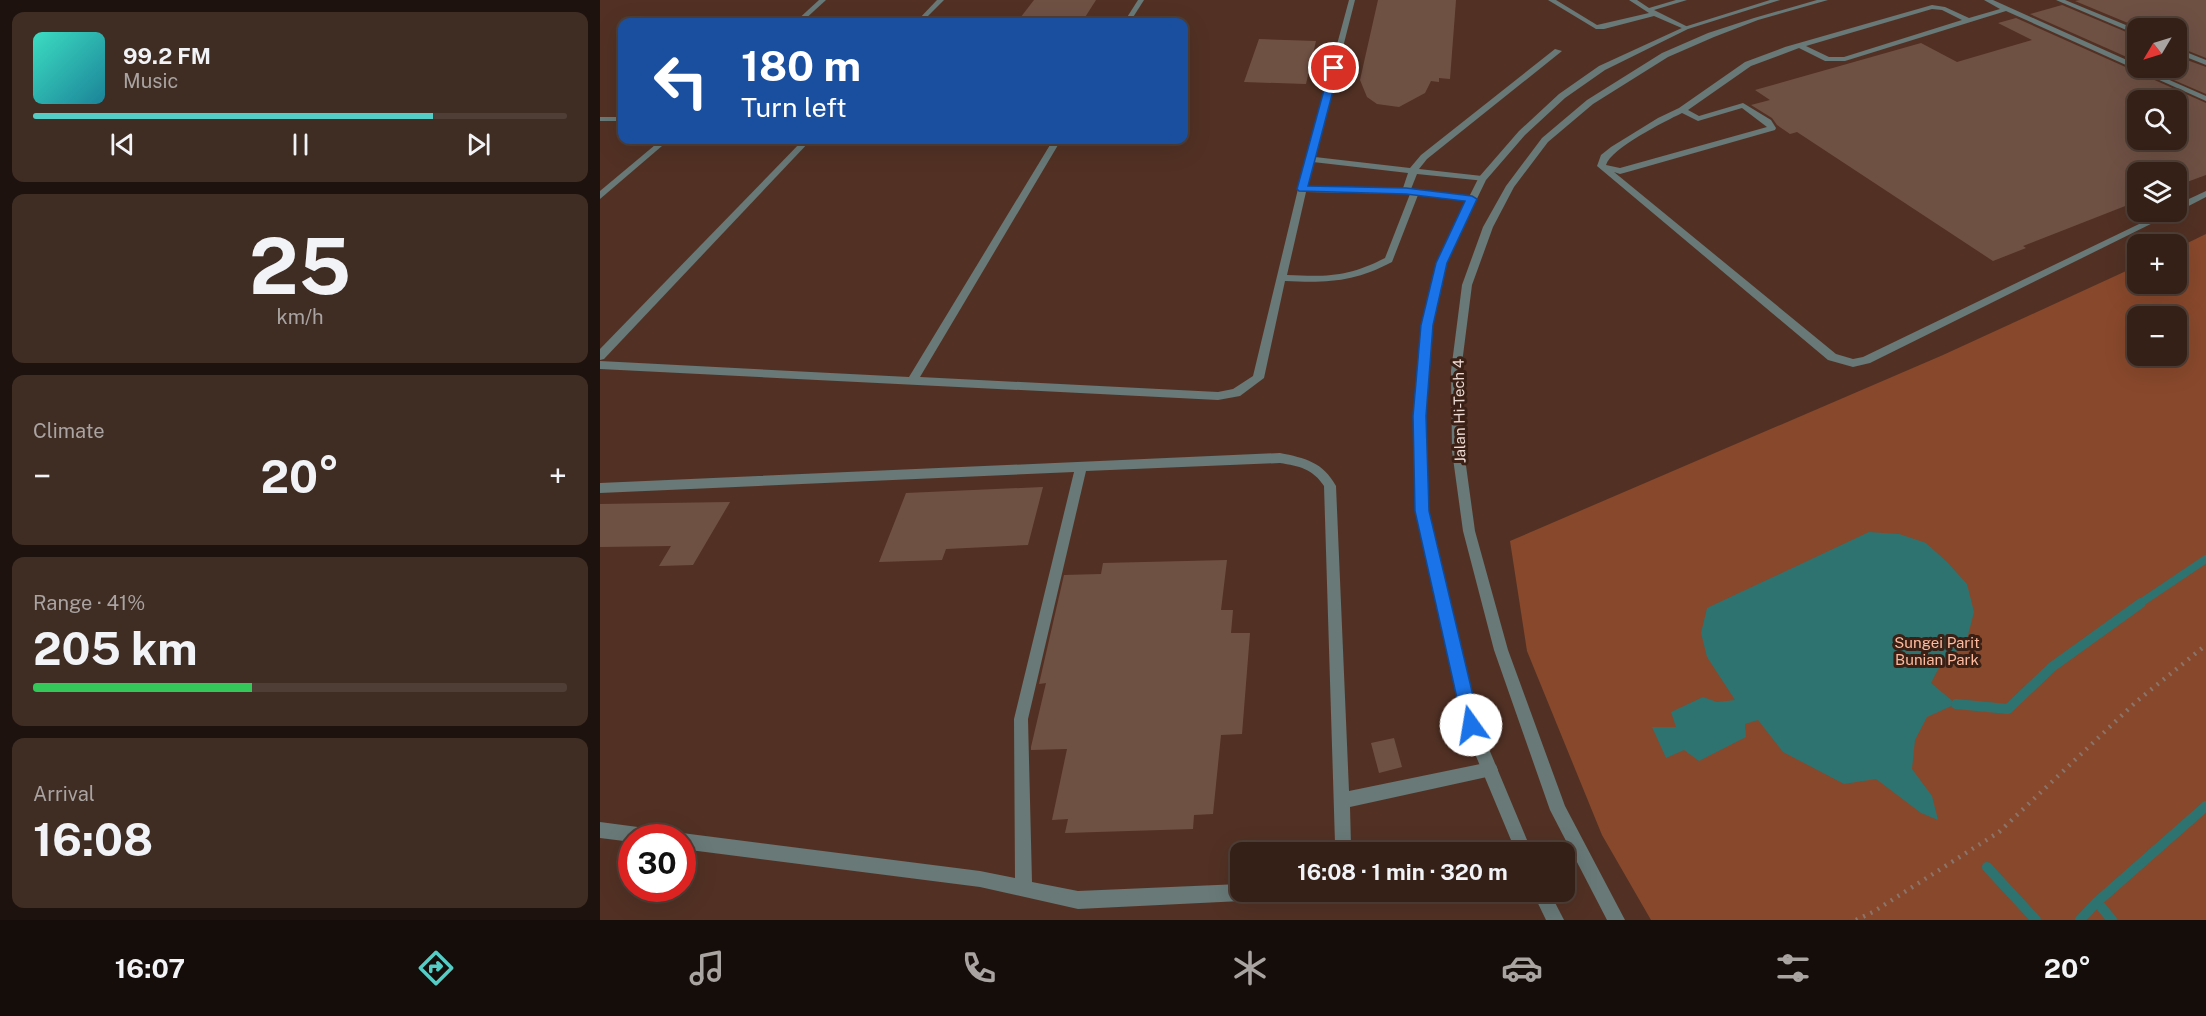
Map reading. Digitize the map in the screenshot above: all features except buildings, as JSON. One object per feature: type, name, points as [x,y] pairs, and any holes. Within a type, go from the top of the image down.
[{"type":"street","points":[[803,18],[823,0]]},
{"type":"street","points":[[923,18],[941,0]]},
{"type":"street","points":[[1130,18],[1141,0]]},
{"type":"street","points":[[600,365],[1218,396],[1236,393],[1258,378],[1302,189],[1352,0]]},
{"type":"street","points":[[1551,0],[1596,27],[1684,0]]},
{"type":"street","points":[[1632,0],[1651,12],[1686,28]]},
{"type":"street","points":[[1520,842],[1471,725],[1422,511],[1420,416],[1427,325],[1441,263],[1482,178],[1522,133],[1562,96],[1602,68],[1686,28],[1777,0]]},
{"type":"street","name":"Jalan Hi-Tech 4","points":[[1616,920],[1558,810],[1501,650],[1469,531],[1458,451],[1456,371],[1467,285],[1488,226],[1510,186],[1545,140],[1590,102],[1665,55],[1711,35],[1756,19],[1825,0]]},
{"type":"street","points":[[1987,0],[2206,99]]},
{"type":"street","points":[[2059,0],[2127,28]]},
{"type":"street","points":[[1601,166],[1604,157],[1614,149],[1682,110],[1748,64],[1932,6],[1943,8],[1967,20]]},
{"type":"street","points":[[1800,46],[1828,59],[1845,59],[2006,9]]},
{"type":"street","points":[[1281,278],[1340,280],[1356,276],[1389,260],[1410,191],[1414,169],[1424,157],[1558,51]]},
{"type":"street","points":[[2187,55],[2206,63]]},
{"type":"street","points":[[1601,166],[1620,171],[1628,170],[1772,128],[1768,122],[1743,105],[1698,119],[1682,110]]},
{"type":"street","points":[[600,119],[618,119]]},
{"type":"street","points":[[600,195],[660,144]]},
{"type":"street","points":[[600,356],[803,144]]},
{"type":"street","points":[[912,381],[1055,144]]},
{"type":"street","points":[[1311,159],[1482,178]]},
{"type":"street","points":[[1601,166],[1832,357],[1853,363],[1866,360],[2149,222]]},
{"type":"street","points":[[1302,189],[1410,191],[1472,199]]},
{"type":"street","points":[[2187,204],[2206,194]]},
{"type":"street","points":[[600,488],[1280,458],[1300,461],[1322,472],[1330,486],[1343,842]]},
{"type":"street","points":[[1024,889],[1021,719],[1081,466]]},
{"type":"street","points":[[1340,801],[1490,770]]},
{"type":"street","points":[[600,830],[618,832]]},
{"type":"street","points":[[696,843],[980,879],[1078,900],[1230,893]]},
{"type":"street","points":[[1546,902],[1556,920]]},
{"type":"path","points":[[1856,920],[1873,912],[1999,832],[2137,701],[2206,645]]},
{"type":"shaded area","points":[[600,0],[2206,0],[2206,920],[600,920]]},
{"type":"green space","name":"Sungei Parit Bunian Park","points":[[2206,234],[2206,920],[1651,920],[1602,835],[1527,651],[1510,541],[1943,355],[2127,271],[2127,294],[2187,294],[2187,243]]},
{"type":"water","points":[[1869,532],[1899,534],[1926,543],[1967,584],[1974,612],[1966,643],[1941,664],[1931,683],[1956,704],[1927,717],[1915,740],[1912,769],[1932,796],[1938,820],[1921,813],[1876,779],[1844,784],[1783,752],[1758,720],[1745,724],[1746,737],[1699,761],[1684,750],[1666,758],[1652,727],[1676,727],[1671,712],[1703,697],[1717,702],[1735,700],[1707,657],[1701,633],[1707,608]]},
{"type":"waterway","points":[[2139,604],[2206,559]]},
{"type":"waterway","points":[[1956,704],[2008,709],[2052,667],[2141,603]]},
{"type":"waterway","points":[[2097,902],[2206,806]]},
{"type":"waterway","points":[[1987,867],[2036,920]]},
{"type":"waterway","points":[[2080,920],[2097,902]]},
{"type":"waterway","points":[[2097,902],[2112,920]]},
{"type":"route","points":[[1334,68],[1302,189],[1406,191],[1472,199],[1441,263],[1427,325],[1420,416],[1422,511],[1471,725]]}]
